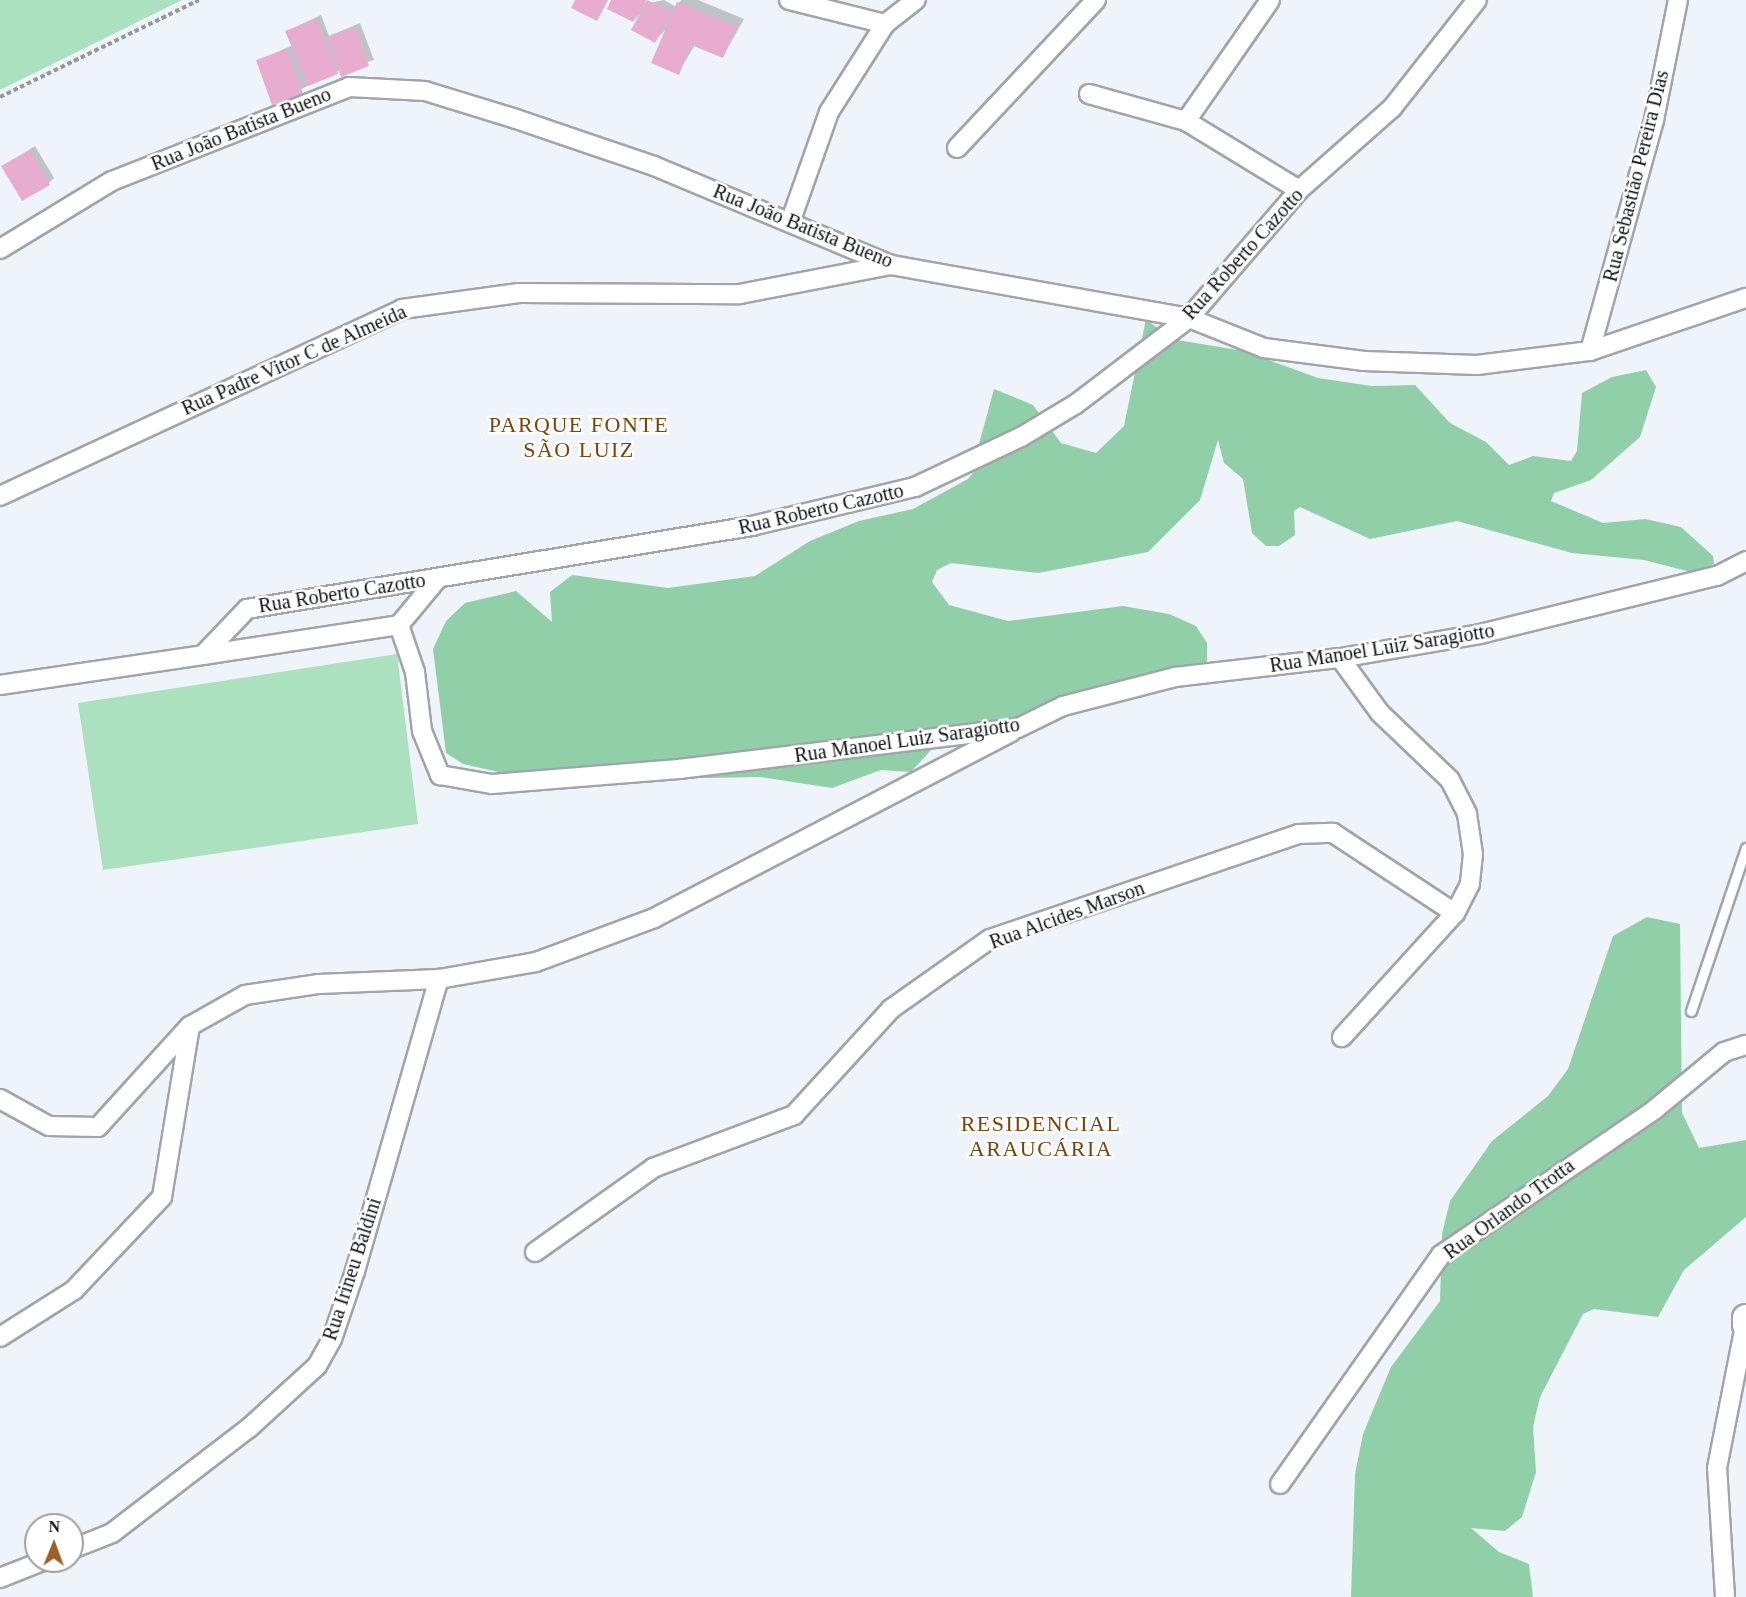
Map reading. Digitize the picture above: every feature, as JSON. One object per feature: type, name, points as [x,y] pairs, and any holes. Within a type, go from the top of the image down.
[{"type":"street","points":[[789,0],[885,24]]},
{"type":"street","points":[[791,220],[829,112],[885,24],[916,0]]},
{"type":"street","points":[[957,148],[1096,0]]},
{"type":"street","points":[[1186,121],[1270,0]]},
{"type":"street","name":"Rua Roberto Cazotto","points":[[203,655],[247,609],[752,526],[915,487],[1021,437],[1076,404],[1189,318],[1299,190],[1392,108],[1477,0]]},
{"type":"street","name":"Rua Sebastião Pereira Dias","points":[[1590,351],[1654,120],[1678,0]]},
{"type":"street","name":"Rua João Batista Bueno","points":[[0,249],[112,181],[350,87],[426,91],[654,166],[791,220],[891,265],[1189,318],[1264,348],[1364,361],[1477,365],[1590,351],[1746,298]]},
{"type":"street","points":[[1089,94],[1186,121],[1299,190]]},
{"type":"street","name":"Rua Padre Vitor C de Almeida","points":[[0,496],[402,309],[519,293],[740,294],[891,265]]},
{"type":"street","name":"Rua Manoel Luiz Saragiotto","points":[[399,625],[415,672],[430,757],[440,775],[492,784],[679,769],[1018,728],[1063,706],[1175,677],[1340,658],[1605,605],[1717,576],[1746,561]]},
{"type":"street","points":[[0,688],[399,625],[438,578]]},
{"type":"street","points":[[1340,658],[1380,713],[1450,780],[1467,814],[1473,854],[1470,884],[1455,913],[1342,1037]]},
{"type":"street","points":[[0,1099],[49,1126],[98,1127],[190,1026],[244,995],[319,984],[439,979],[536,962],[654,918],[1018,728]]},
{"type":"street","name":"Rua Alcides Marson","points":[[535,1252],[653,1168],[794,1115],[891,1008],[990,939],[1299,834],[1333,833],[1455,913]]},
{"type":"street","name":"Rua Irineu Baldini","points":[[84,1544],[112,1533],[249,1428],[316,1366],[332,1339],[355,1271],[439,979]]},
{"type":"street","points":[[0,1337],[74,1290],[162,1197],[190,1026]]},
{"type":"street","name":"Rua Orlando Trotta","points":[[1280,1484],[1441,1255],[1654,1110],[1724,1052],[1746,1045]]},
{"type":"street","points":[[1725,1597],[1717,1468],[1746,1323]]},
{"type":"street","points":[[0,1578],[24,1569]]},
{"type":"lane","points":[[1691,1011],[1746,848]]},
{"type":"path","points":[[0,97],[199,0]]},
{"type":"green space","points":[[0,0],[182,0],[0,90]]},
{"type":"green space","points":[[1146,319],[1171,339],[1244,351],[1318,378],[1372,386],[1415,385],[1450,423],[1486,442],[1509,465],[1533,456],[1571,461],[1577,451],[1582,393],[1612,377],[1646,370],[1656,387],[1640,437],[1591,480],[1554,493],[1551,501],[1603,523],[1645,519],[1681,527],[1713,556],[1714,564],[1695,573],[1644,560],[1572,553],[1457,521],[1370,539],[1300,507],[1294,511],[1295,535],[1279,546],[1266,546],[1252,533],[1243,479],[1224,463],[1218,440],[1200,500],[1148,552],[1038,573],[951,563],[937,570],[932,582],[949,605],[1008,621],[1123,606],[1169,614],[1196,626],[1207,643],[1207,663],[1191,676],[951,737],[932,749],[911,772],[881,770],[832,788],[760,777],[540,781],[463,764],[446,753],[433,649],[446,621],[465,603],[516,591],[552,622],[550,592],[572,575],[668,588],[755,576],[810,541],[859,521],[913,509],[968,479],[981,463],[979,444],[994,389],[1033,405],[1061,443],[1096,453],[1124,426]]},
{"type":"green space","points":[[397,654],[418,824],[103,870],[78,703]]},
{"type":"green space","points":[[1647,917],[1680,924],[1682,1113],[1699,1148],[1746,1140],[1746,1217],[1684,1270],[1658,1317],[1594,1309],[1583,1314],[1540,1397],[1533,1427],[1536,1472],[1522,1517],[1505,1531],[1471,1528],[1499,1552],[1529,1564],[1533,1597],[1351,1597],[1355,1474],[1363,1434],[1391,1367],[1440,1301],[1442,1234],[1450,1201],[1492,1141],[1548,1096],[1568,1069],[1613,936]]},
{"type":"building","points":[[575,0],[608,0],[597,21],[571,8]]},
{"type":"building","points":[[611,0],[645,0],[633,22],[607,9]]},
{"type":"building","points":[[647,0],[672,12],[655,43],[631,30]]},
{"type":"building","points":[[677,2],[737,27],[723,58],[691,45],[679,75],[651,63]]},
{"type":"building","points":[[316,19],[338,74],[308,86],[285,31]]},
{"type":"building","points":[[355,27],[369,66],[341,77],[327,37]]},
{"type":"building","points":[[287,49],[303,94],[272,105],[256,60]]},
{"type":"building","points":[[30,150],[50,185],[22,201],[1,166]]},
{"type":"district","name":"PARQUE FONTE SÃO LUIZ","points":[[579,437]]},
{"type":"district","name":"RESIDENCIAL ARAUCÁRIA","points":[[1041,1136]]}]
